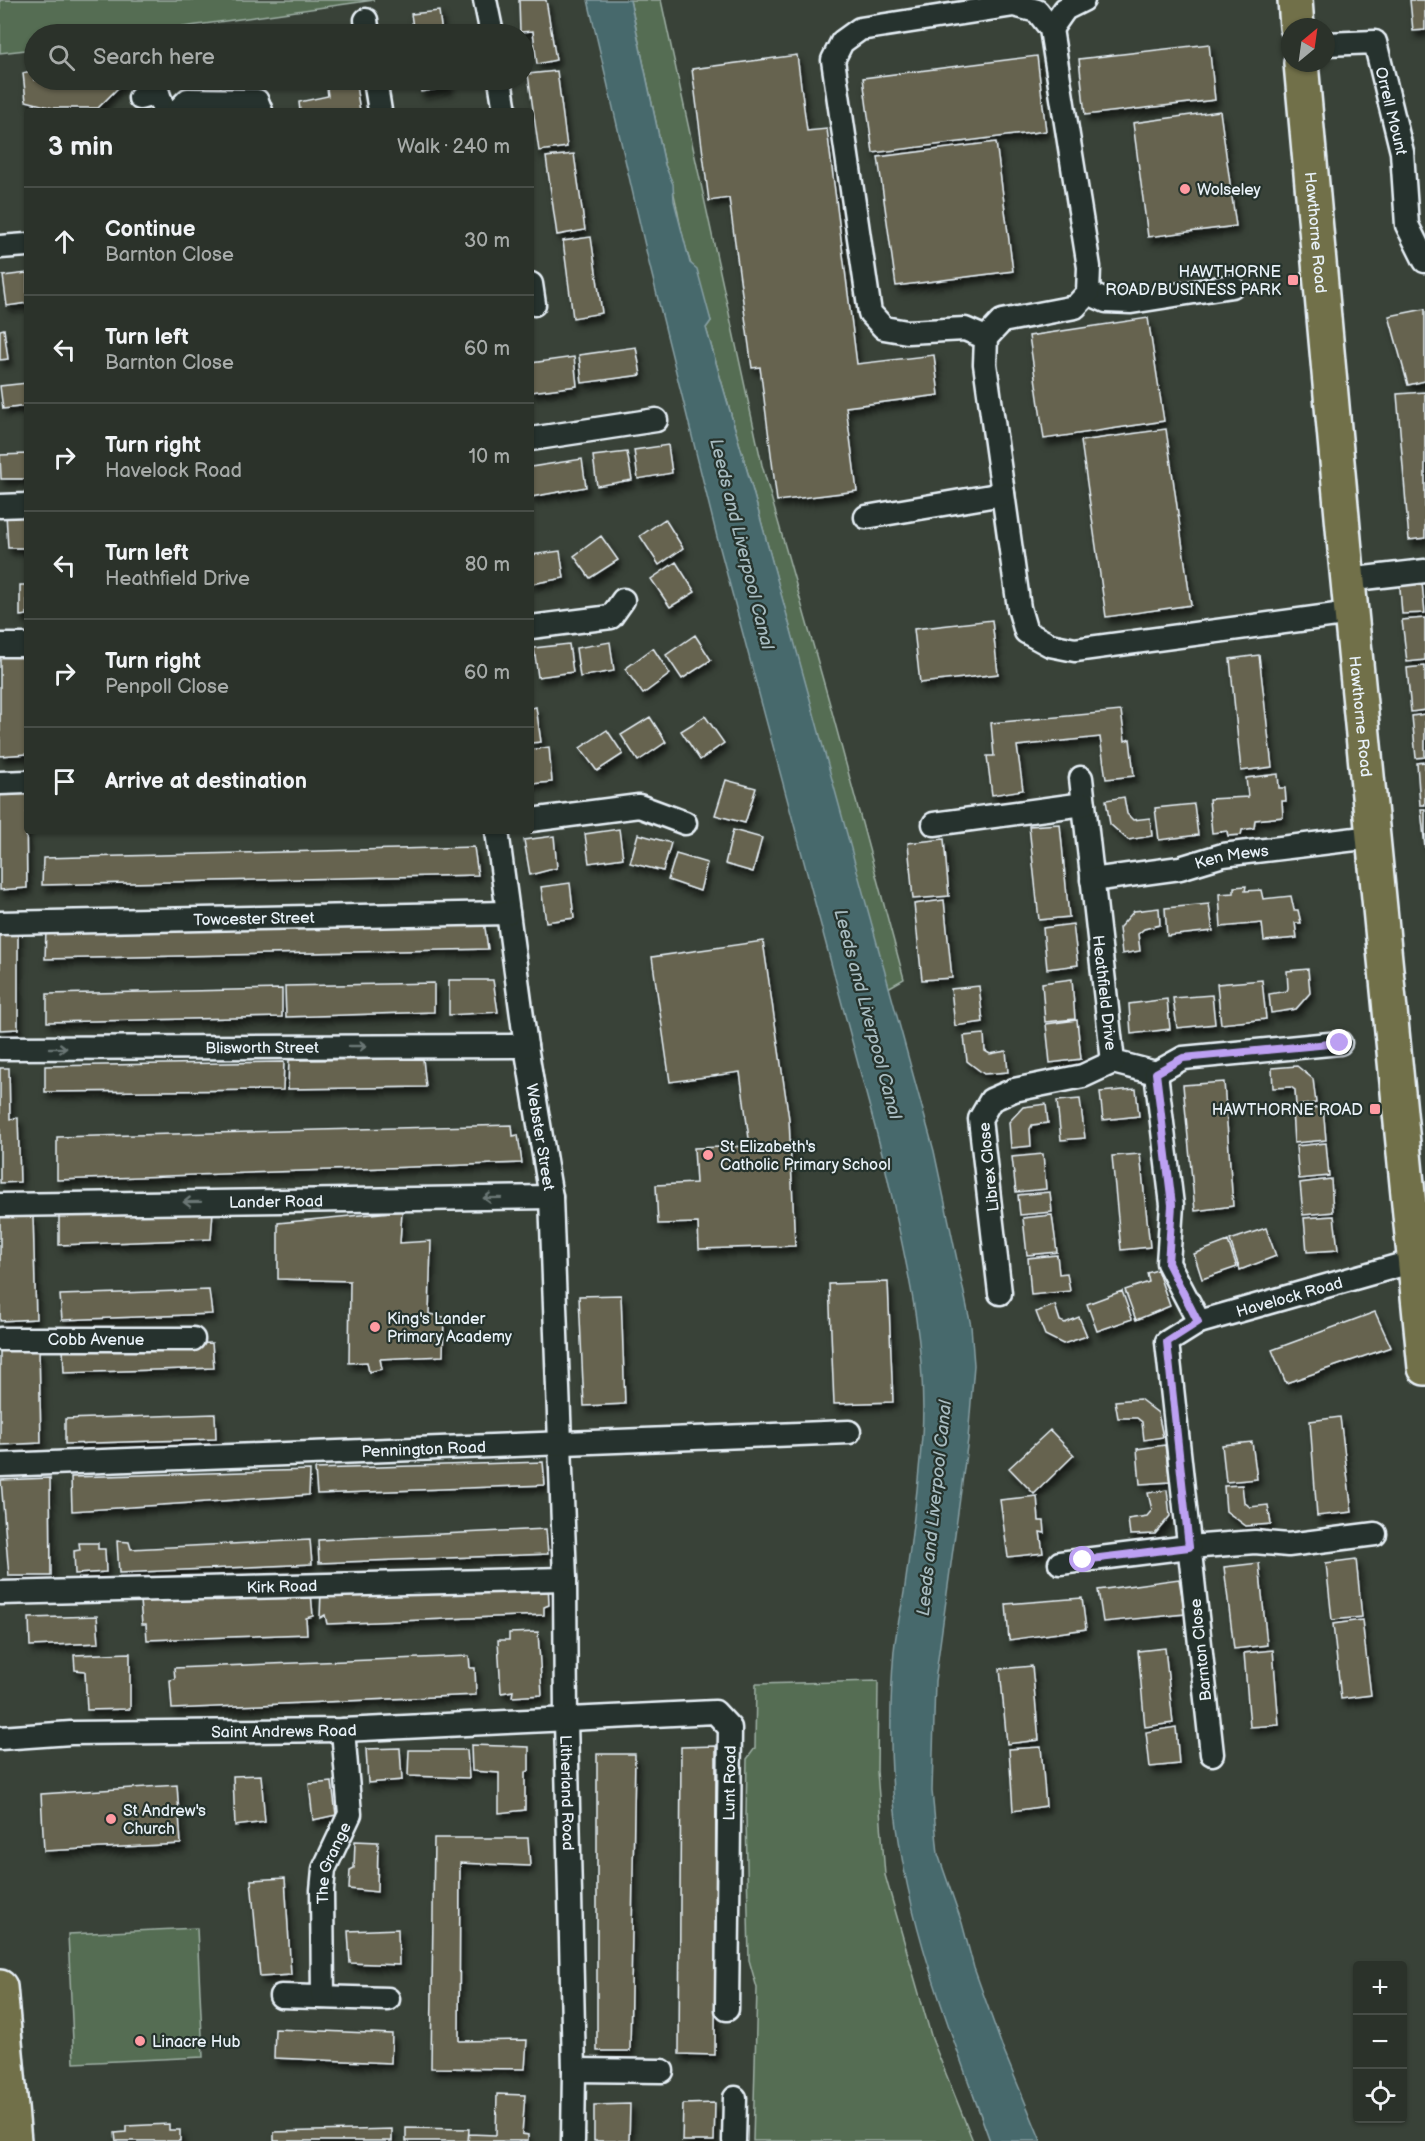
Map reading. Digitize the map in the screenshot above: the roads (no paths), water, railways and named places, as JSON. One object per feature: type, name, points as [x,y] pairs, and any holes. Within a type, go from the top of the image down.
[{"type":"main road","points":[[1294,0],[1296,18]]},
{"type":"main road","name":"Hawthorne Road","points":[[1301,72],[1372,837],[1420,1260],[1425,1368]]},
{"type":"main road","points":[[0,1987],[14,2141]]},
{"type":"street","points":[[485,0],[490,24]]},
{"type":"street","points":[[1051,29],[1065,9],[1083,0]]},
{"type":"street","points":[[986,338],[965,329],[907,332],[884,328],[870,313],[833,60],[842,42],[860,29],[1014,5],[1037,11],[1051,29],[1089,267],[1088,293],[1075,307],[1002,321],[986,338],[985,364],[1019,608],[1026,632],[1050,645],[1075,650],[1351,613]]},
{"type":"street","name":"Orrell Mount","points":[[1335,44],[1375,42],[1402,153],[1407,225],[1425,261]]},
{"type":"street","points":[[377,90],[380,108]]},
{"type":"street","points":[[502,90],[505,108]]},
{"type":"street","points":[[140,98],[158,93],[163,108]]},
{"type":"street","points":[[180,108],[188,100],[256,101],[260,108]]},
{"type":"street","points":[[0,247],[24,245]]},
{"type":"street","points":[[1088,293],[1106,301],[1131,302],[1232,286]]},
{"type":"street","points":[[534,440],[656,420]]},
{"type":"street","points":[[866,517],[1003,494]]},
{"type":"street","points":[[0,506],[24,505]]},
{"type":"street","points":[[1347,579],[1425,571]]},
{"type":"street","points":[[534,627],[611,617],[623,600]]},
{"type":"street","points":[[0,645],[24,645]]},
{"type":"street","name":"Heathfield Drive","points":[[1081,778],[1113,1062],[1156,1073]]},
{"type":"street","points":[[0,783],[24,782]]},
{"type":"street","points":[[934,824],[1084,804]]},
{"type":"street","points":[[534,820],[639,806],[686,823]]},
{"type":"street","name":"Webster Street","points":[[497,834],[526,1046],[550,1197],[559,1444]]},
{"type":"street","name":"Ken Mews","points":[[1092,880],[1180,868],[1223,855],[1372,837]]},
{"type":"street","name":"Towcester Street","points":[[0,923],[508,913]]},
{"type":"street","points":[[1198,1322],[1168,1263],[1172,1205],[1156,1073],[1183,1058],[1340,1043]]},
{"type":"street","name":"Blisworth Street","points":[[0,1048],[526,1046]]},
{"type":"street","name":"Librex Close","points":[[1000,1293],[980,1119],[991,1100],[1014,1090],[1083,1076],[1113,1062]]},
{"type":"street","name":"Lander Road","points":[[0,1205],[550,1197]]},
{"type":"street","name":"Havelock Road","points":[[1167,1342],[1198,1322],[1420,1260]]},
{"type":"street","name":"Cobb Avenue","points":[[0,1339],[193,1338]]},
{"type":"street","name":"Barnton Close","points":[[1167,1342],[1212,1754]]},
{"type":"street","name":"Pennington Road","points":[[0,1465],[849,1432]]},
{"type":"street","name":"Litherland Road","points":[[559,1444],[565,1579],[574,2070],[573,2141]]},
{"type":"street","points":[[1060,1563],[1189,1547],[1255,1542],[1288,1545],[1376,1534]]},
{"type":"street","name":"Kirk Road","points":[[0,1593],[565,1579]]},
{"type":"street","name":"Lunt Road","points":[[566,1720],[715,1712],[730,1728],[727,2009]]},
{"type":"street","name":"Saint Andrews Road","points":[[0,1738],[71,1733],[344,1730],[566,1720]]},
{"type":"street","name":"The Grange","points":[[323,1997],[322,1890],[324,1869],[350,1814],[344,1730]]},
{"type":"street","points":[[281,1996],[388,1999]]},
{"type":"street","points":[[574,2070],[662,2071]]},
{"type":"street","points":[[734,2141],[735,2098]]},
{"type":"water","name":"Leeds and Liverpool Canal","points":[[588,0],[630,0],[665,165],[673,184],[674,201],[690,263],[697,269],[711,321],[706,328],[934,1151],[971,1326],[974,1365],[968,1439],[935,1681],[932,1791],[938,1854],[962,1923],[974,1968],[1003,2049],[1041,2141],[990,2141],[930,1970],[907,1883],[893,1792],[891,1722],[894,1651],[910,1549],[922,1436],[923,1401],[918,1330],[906,1261],[883,1157],[717,537],[649,263]]},
{"type":"place","name":"Wolseley","points":[[1185,189]]},
{"type":"place","name":"HAWTHORNE ROAD/BUSINESS PARK","points":[[1293,280]]},
{"type":"place","name":"HAWTHORNE ROAD","points":[[1375,1109]]},
{"type":"place","name":"St Elizabeth's Catholic Primary School","points":[[708,1155]]},
{"type":"place","name":"King's Lander Primary Academy","points":[[375,1327]]},
{"type":"place","name":"St Andrew's Church","points":[[111,1819]]},
{"type":"place","name":"Linacre Hub","points":[[140,2041]]}]
